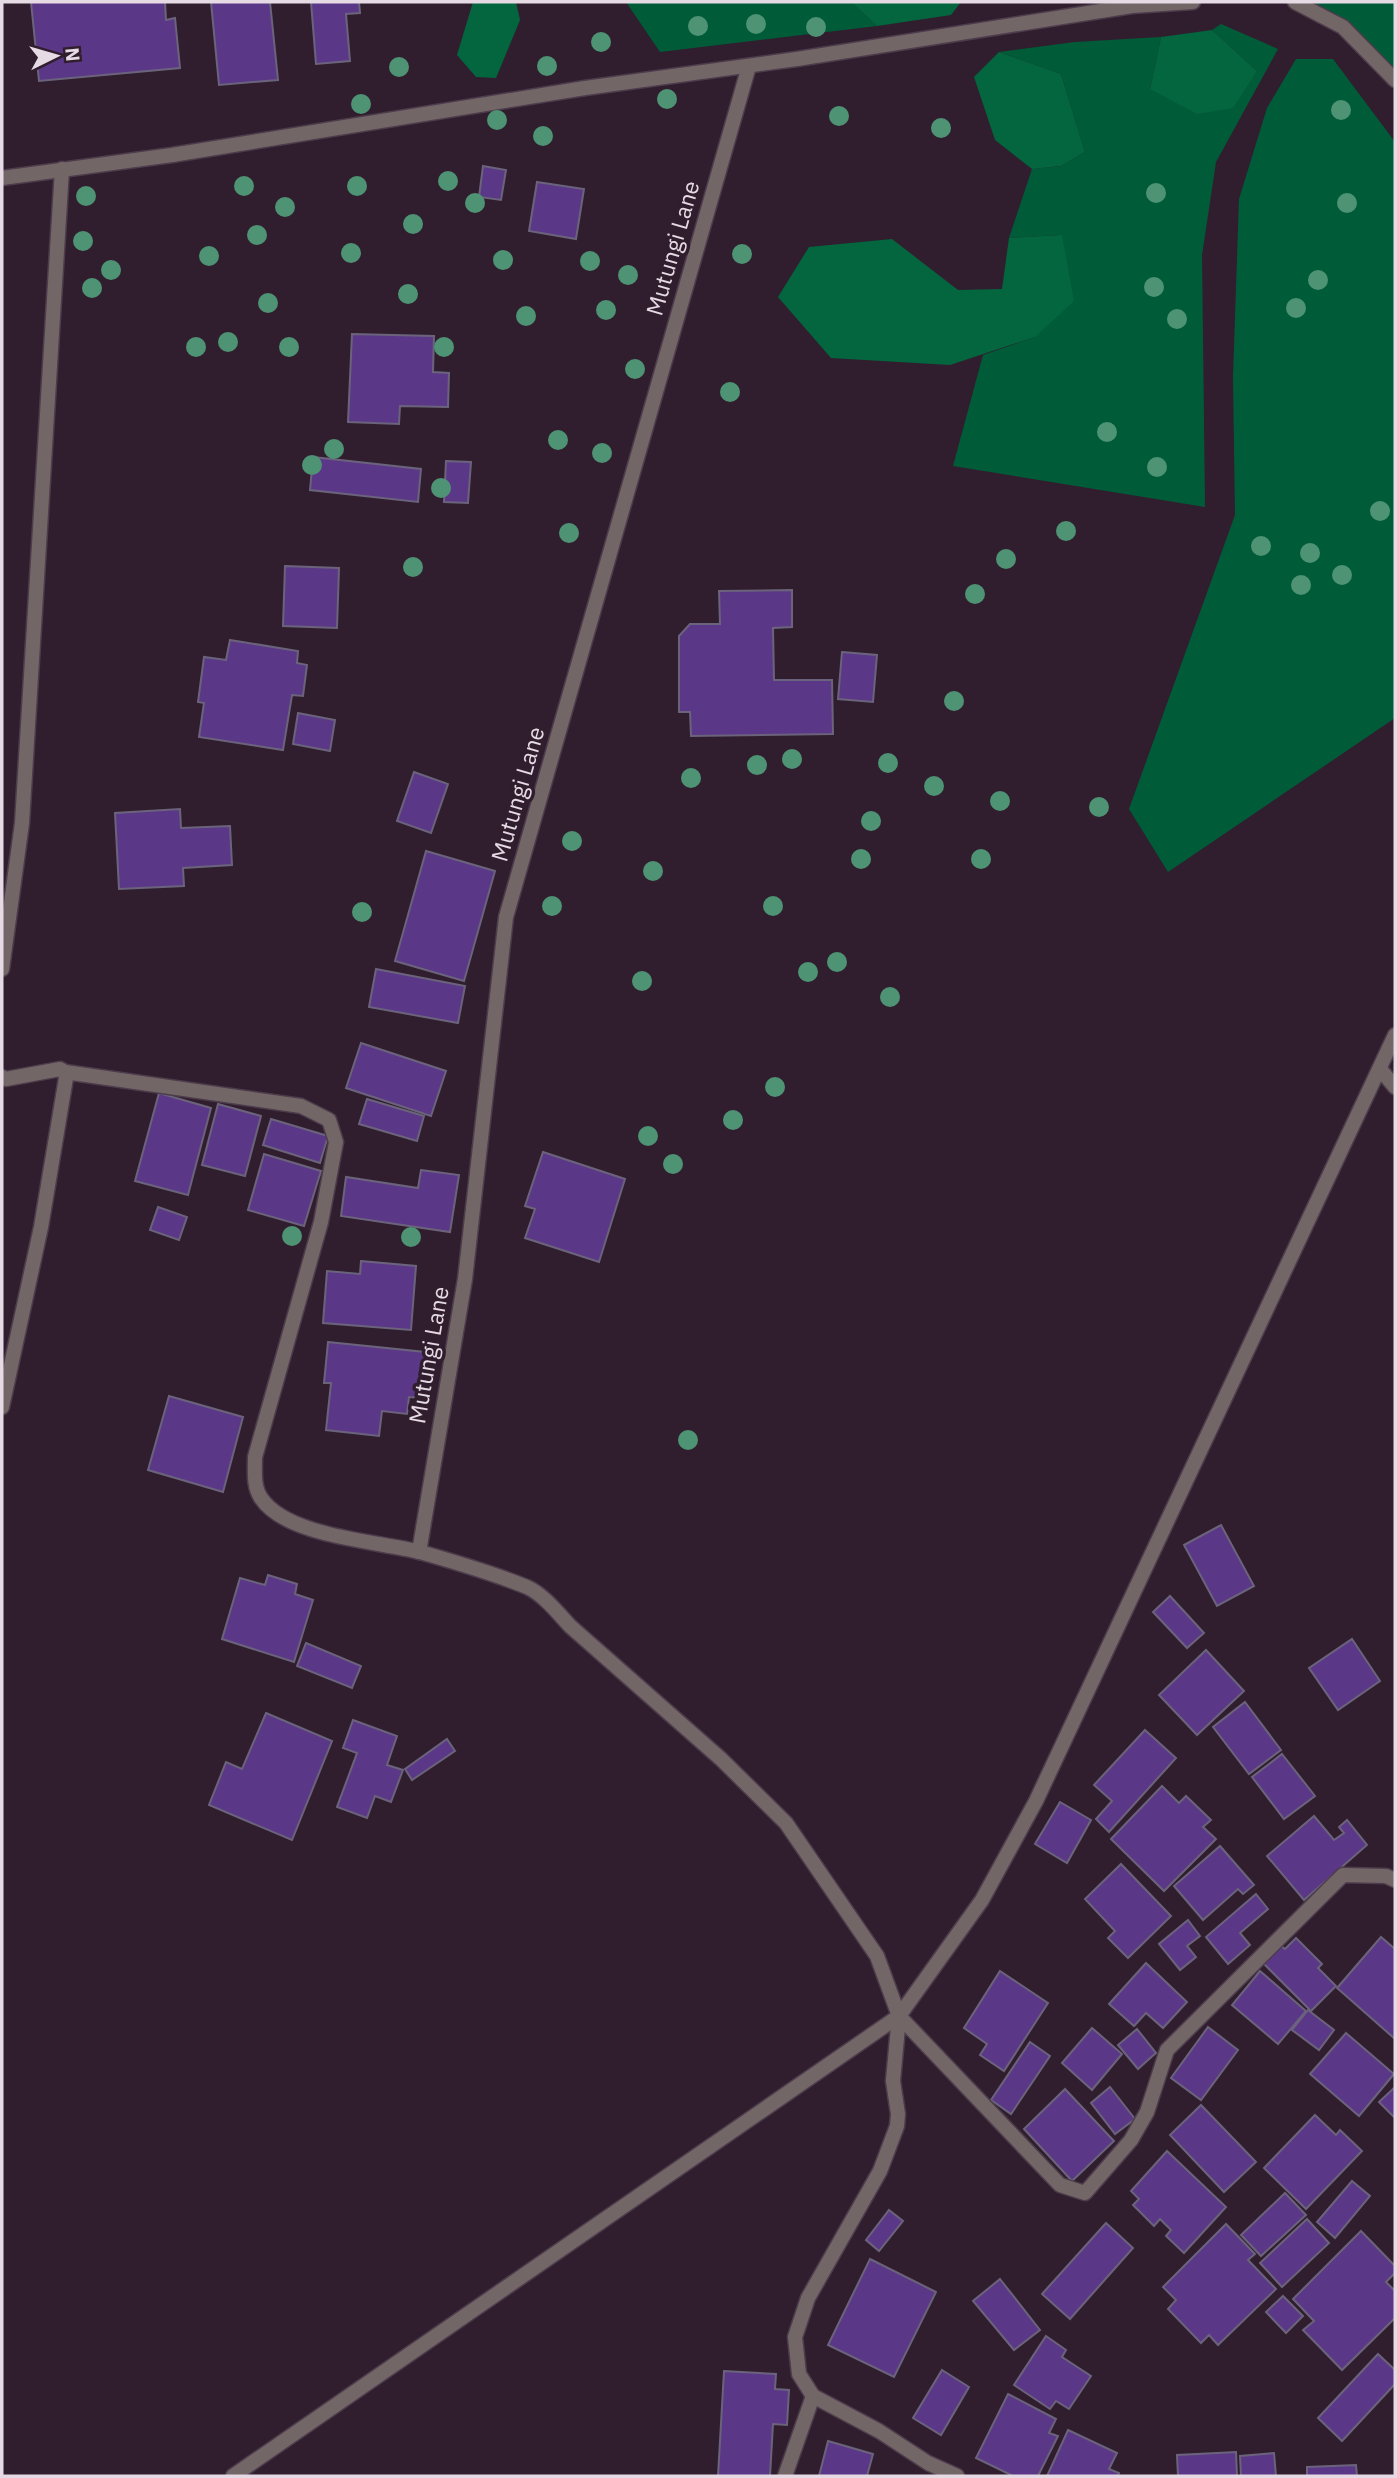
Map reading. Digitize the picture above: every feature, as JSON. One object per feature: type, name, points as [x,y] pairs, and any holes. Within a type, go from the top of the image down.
[{"type":"street","points":[[2,178],[172,155],[586,88],[749,66],[1132,6],[1193,2]]},
{"type":"street","points":[[1296,2],[1343,27],[1395,80]]},
{"type":"street","name":"Mutungi Lane","points":[[419,1552],[465,1279],[506,917],[749,66]]},
{"type":"street","points":[[2,969],[22,823],[62,169]]},
{"type":"street","points":[[233,2476],[900,2016],[982,1900],[1036,1801],[1395,1035]]},
{"type":"street","points":[[2,1077],[6,1079],[60,1069],[65,1072],[301,1106],[329,1119],[336,1133],[336,1142],[321,1222],[255,1457],[254,1482],[260,1497],[268,1506],[309,1530],[419,1552],[529,1588],[721,1759],[786,1823],[877,1956],[900,2016],[1060,2185],[1085,2193],[1131,2140],[1147,2112],[1167,2050],[1343,1875],[1386,1876],[1395,1880]]},
{"type":"street","points":[[1380,1069],[1395,1087]]},
{"type":"street","points":[[2,1407],[41,1227],[65,1072]]},
{"type":"street","points":[[900,2016],[893,2081],[897,2126],[869,2192],[808,2298],[795,2337],[799,2374],[813,2396],[879,2431],[928,2470],[957,2476]]},
{"type":"street","points":[[785,2476],[813,2396]]},
{"type":"green space","points":[[473,2],[516,2],[520,20],[496,78],[476,77],[457,55]]},
{"type":"green space","points":[[626,2],[851,2],[877,26],[660,52]]},
{"type":"green space","points":[[851,2],[961,2],[951,15],[877,26]]},
{"type":"green space","points":[[1311,2],[1395,2],[1395,75],[1369,46]]},
{"type":"green space","points":[[1221,24],[1278,49],[1216,162],[1202,255],[1205,507],[953,466],[983,355],[1035,337],[1062,235],[1009,238],[1032,169],[1061,166],[1085,152],[1061,74],[999,52],[1075,42],[1161,37],[1150,89],[1257,71],[1212,30]]},
{"type":"green space","points":[[1212,30],[1257,71],[1233,108],[1197,114],[1150,89],[1161,37]]},
{"type":"green space","points":[[999,52],[1061,74],[1085,152],[1061,166],[1032,169],[995,140],[974,77]]},
{"type":"green space","points":[[1296,59],[1333,59],[1395,142],[1395,718],[1168,872],[1129,809],[1235,515],[1233,377],[1239,199],[1267,108]]},
{"type":"green space","points":[[1062,235],[1074,301],[1035,337],[950,365],[831,358],[778,297],[809,247],[892,239],[958,290],[1002,289],[1009,238]]},
{"type":"building","points":[[31,2],[165,2],[166,20],[175,18],[180,68],[39,81]]},
{"type":"building","points":[[211,2],[270,2],[278,80],[219,85]]},
{"type":"building","points":[[311,2],[359,2],[360,13],[346,14],[350,61],[316,64]]},
{"type":"building","points":[[483,166],[506,170],[501,200],[479,197]]},
{"type":"building","points":[[537,182],[584,189],[576,239],[529,231]]},
{"type":"building","points":[[352,334],[434,336],[433,372],[449,373],[448,407],[400,406],[399,424],[348,422]]},
{"type":"building","points":[[313,457],[421,469],[418,502],[310,490]]},
{"type":"building","points":[[446,461],[471,462],[468,503],[444,502]]},
{"type":"building","points":[[285,566],[339,568],[337,628],[283,626]]},
{"type":"building","points":[[792,590],[792,627],[773,628],[774,680],[832,680],[833,734],[691,736],[690,712],[679,712],[679,636],[690,624],[720,624],[719,591]]},
{"type":"building","points":[[230,640],[298,651],[297,663],[307,665],[303,696],[292,695],[283,750],[199,737],[204,703],[198,702],[204,657],[226,660]]},
{"type":"building","points":[[842,652],[877,655],[873,702],[838,699]]},
{"type":"building","points":[[298,713],[335,720],[330,751],[293,744]]},
{"type":"building","points":[[414,772],[448,784],[431,833],[397,821]]},
{"type":"building","points":[[180,809],[181,828],[230,826],[232,865],[183,868],[184,886],[119,889],[115,813]]},
{"type":"building","points":[[426,851],[495,871],[464,981],[395,961]]},
{"type":"building","points":[[376,969],[465,986],[458,1023],[369,1007]]},
{"type":"building","points":[[361,1043],[446,1071],[431,1116],[346,1088]]},
{"type":"building","points":[[159,1093],[211,1108],[188,1195],[135,1181]]},
{"type":"building","points":[[367,1099],[424,1116],[417,1141],[359,1124]]},
{"type":"building","points":[[218,1104],[261,1116],[245,1176],[202,1165]]},
{"type":"building","points":[[271,1119],[328,1136],[320,1163],[263,1145]]},
{"type":"building","points":[[543,1152],[625,1179],[599,1262],[525,1238],[535,1209],[525,1206]]},
{"type":"building","points":[[264,1154],[321,1171],[304,1226],[248,1210]]},
{"type":"building","points":[[421,1170],[459,1175],[450,1232],[341,1216],[346,1177],[418,1188]]},
{"type":"building","points":[[158,1207],[187,1217],[179,1240],[150,1230]]},
{"type":"building","points":[[361,1261],[416,1266],[411,1330],[323,1323],[327,1271],[360,1274]]},
{"type":"building","points":[[328,1342],[425,1352],[421,1398],[409,1397],[407,1414],[382,1411],[379,1436],[326,1430],[331,1383],[324,1383]]},
{"type":"building","points":[[169,1396],[243,1417],[223,1492],[148,1470]]},
{"type":"building","points":[[1221,1525],[1254,1586],[1217,1606],[1184,1545]]},
{"type":"building","points":[[268,1575],[297,1584],[295,1594],[313,1600],[294,1662],[222,1639],[240,1578],[265,1585]]},
{"type":"building","points":[[1170,1596],[1204,1633],[1187,1648],[1153,1612]]},
{"type":"building","points":[[1352,1639],[1380,1681],[1338,1710],[1309,1668]]},
{"type":"building","points":[[306,1643],[361,1666],[352,1688],[297,1666]]},
{"type":"building","points":[[1206,1650],[1244,1691],[1197,1735],[1159,1695]]},
{"type":"building","points":[[1245,1702],[1281,1750],[1249,1774],[1213,1727]]},
{"type":"building","points":[[266,1713],[332,1741],[292,1840],[209,1805],[226,1762],[242,1769]]},
{"type":"building","points":[[353,1720],[397,1736],[387,1765],[403,1770],[391,1802],[375,1796],[367,1818],[337,1807],[357,1753],[343,1748]]},
{"type":"building","points":[[1145,1730],[1176,1758],[1109,1832],[1096,1819],[1112,1801],[1094,1785]]},
{"type":"building","points":[[447,1739],[455,1751],[412,1780],[405,1769]]},
{"type":"building","points":[[1282,1754],[1315,1796],[1284,1819],[1252,1777]]},
{"type":"building","points":[[1162,1786],[1179,1803],[1186,1796],[1211,1820],[1203,1827],[1216,1839],[1164,1891],[1111,1839]]},
{"type":"building","points":[[1060,1802],[1091,1820],[1067,1863],[1035,1844]]},
{"type":"building","points":[[1314,1816],[1334,1840],[1344,1833],[1339,1827],[1347,1820],[1367,1845],[1304,1900],[1267,1856]]},
{"type":"building","points":[[1220,1846],[1254,1885],[1243,1894],[1238,1889],[1203,1920],[1174,1886]]},
{"type":"building","points":[[1121,1864],[1171,1916],[1128,1958],[1108,1938],[1115,1931],[1085,1899]]},
{"type":"building","points":[[1256,1894],[1268,1909],[1240,1933],[1250,1945],[1228,1964],[1206,1937]]},
{"type":"building","points":[[1188,1920],[1200,1936],[1187,1946],[1196,1957],[1180,1970],[1159,1944]]},
{"type":"building","points":[[1381,1937],[1395,1949],[1395,2039],[1337,1988]]},
{"type":"building","points":[[1296,1938],[1322,1964],[1318,1968],[1336,1986],[1311,2011],[1263,1963],[1280,1945],[1285,1949]]},
{"type":"building","points":[[1146,1963],[1187,2002],[1163,2028],[1146,2013],[1134,2026],[1109,2004]]},
{"type":"building","points":[[1000,1971],[1048,2003],[1004,2071],[980,2055],[987,2044],[964,2028]]},
{"type":"building","points":[[1260,1971],[1306,2011],[1278,2044],[1232,2005]]},
{"type":"building","points":[[1308,2010],[1334,2030],[1319,2050],[1292,2030]]},
{"type":"building","points":[[1208,2027],[1238,2050],[1201,2100],[1171,2078]]},
{"type":"building","points":[[1092,2028],[1122,2054],[1092,2090],[1062,2063]]},
{"type":"building","points":[[1137,2029],[1156,2053],[1138,2069],[1118,2045]]},
{"type":"building","points":[[1346,2033],[1394,2074],[1359,2116],[1310,2074]]},
{"type":"building","points":[[1030,2042],[1050,2056],[1011,2114],[991,2100]]},
{"type":"building","points":[[1110,2087],[1135,2119],[1115,2134],[1091,2103]]},
{"type":"building","points":[[1395,2087],[1395,2118],[1379,2102]]},
{"type":"building","points":[[1065,2089],[1114,2141],[1072,2181],[1024,2129]]},
{"type":"building","points":[[1201,2105],[1256,2162],[1224,2192],[1170,2135]]},
{"type":"building","points":[[1315,2115],[1336,2135],[1340,2130],[1362,2151],[1306,2209],[1264,2168]]},
{"type":"building","points":[[1167,2151],[1226,2207],[1184,2253],[1166,2236],[1171,2230],[1160,2219],[1154,2226],[1133,2205],[1139,2199],[1131,2191]]},
{"type":"building","points":[[1352,2181],[1370,2196],[1335,2238],[1317,2222]]},
{"type":"building","points":[[1285,2193],[1306,2215],[1261,2256],[1241,2235]]},
{"type":"building","points":[[889,2210],[903,2221],[879,2251],[866,2240]]},
{"type":"building","points":[[1307,2219],[1329,2243],[1282,2287],[1260,2263]]},
{"type":"building","points":[[1106,2223],[1133,2248],[1070,2319],[1042,2294]]},
{"type":"building","points":[[1226,2224],[1255,2254],[1248,2260],[1276,2289],[1218,2345],[1209,2335],[1201,2343],[1168,2309],[1176,2300],[1163,2287]]},
{"type":"building","points":[[1361,2231],[1395,2266],[1395,2273],[1386,2282],[1395,2291],[1395,2318],[1342,2370],[1303,2330],[1314,2321],[1293,2299]]},
{"type":"building","points":[[870,2259],[936,2292],[894,2377],[828,2345]]},
{"type":"building","points":[[1000,2279],[1040,2330],[1014,2350],[973,2301]]},
{"type":"building","points":[[1283,2296],[1303,2316],[1286,2333],[1266,2312]]},
{"type":"building","points":[[1046,2336],[1066,2350],[1062,2357],[1091,2376],[1069,2409],[1056,2401],[1050,2409],[1014,2385]]},
{"type":"building","points":[[1378,2354],[1395,2370],[1395,2384],[1342,2441],[1318,2418]]},
{"type":"building","points":[[942,2370],[969,2387],[941,2435],[913,2418]]},
{"type":"building","points":[[724,2371],[776,2374],[775,2389],[789,2390],[787,2425],[773,2424],[770,2476],[718,2476]]},
{"type":"building","points":[[1008,2394],[1056,2419],[1049,2433],[1058,2436],[1038,2476],[1013,2476],[976,2458]]},
{"type":"building","points":[[1068,2430],[1117,2453],[1109,2469],[1119,2473],[1118,2476],[1047,2476]]},
{"type":"building","points":[[828,2441],[873,2454],[867,2476],[819,2476]]},
{"type":"building","points":[[1236,2452],[1237,2476],[1178,2476],[1177,2455]]},
{"type":"building","points":[[1274,2453],[1276,2476],[1241,2476],[1240,2456]]},
{"type":"building","points":[[1356,2465],[1357,2476],[1307,2476],[1307,2467]]}]
